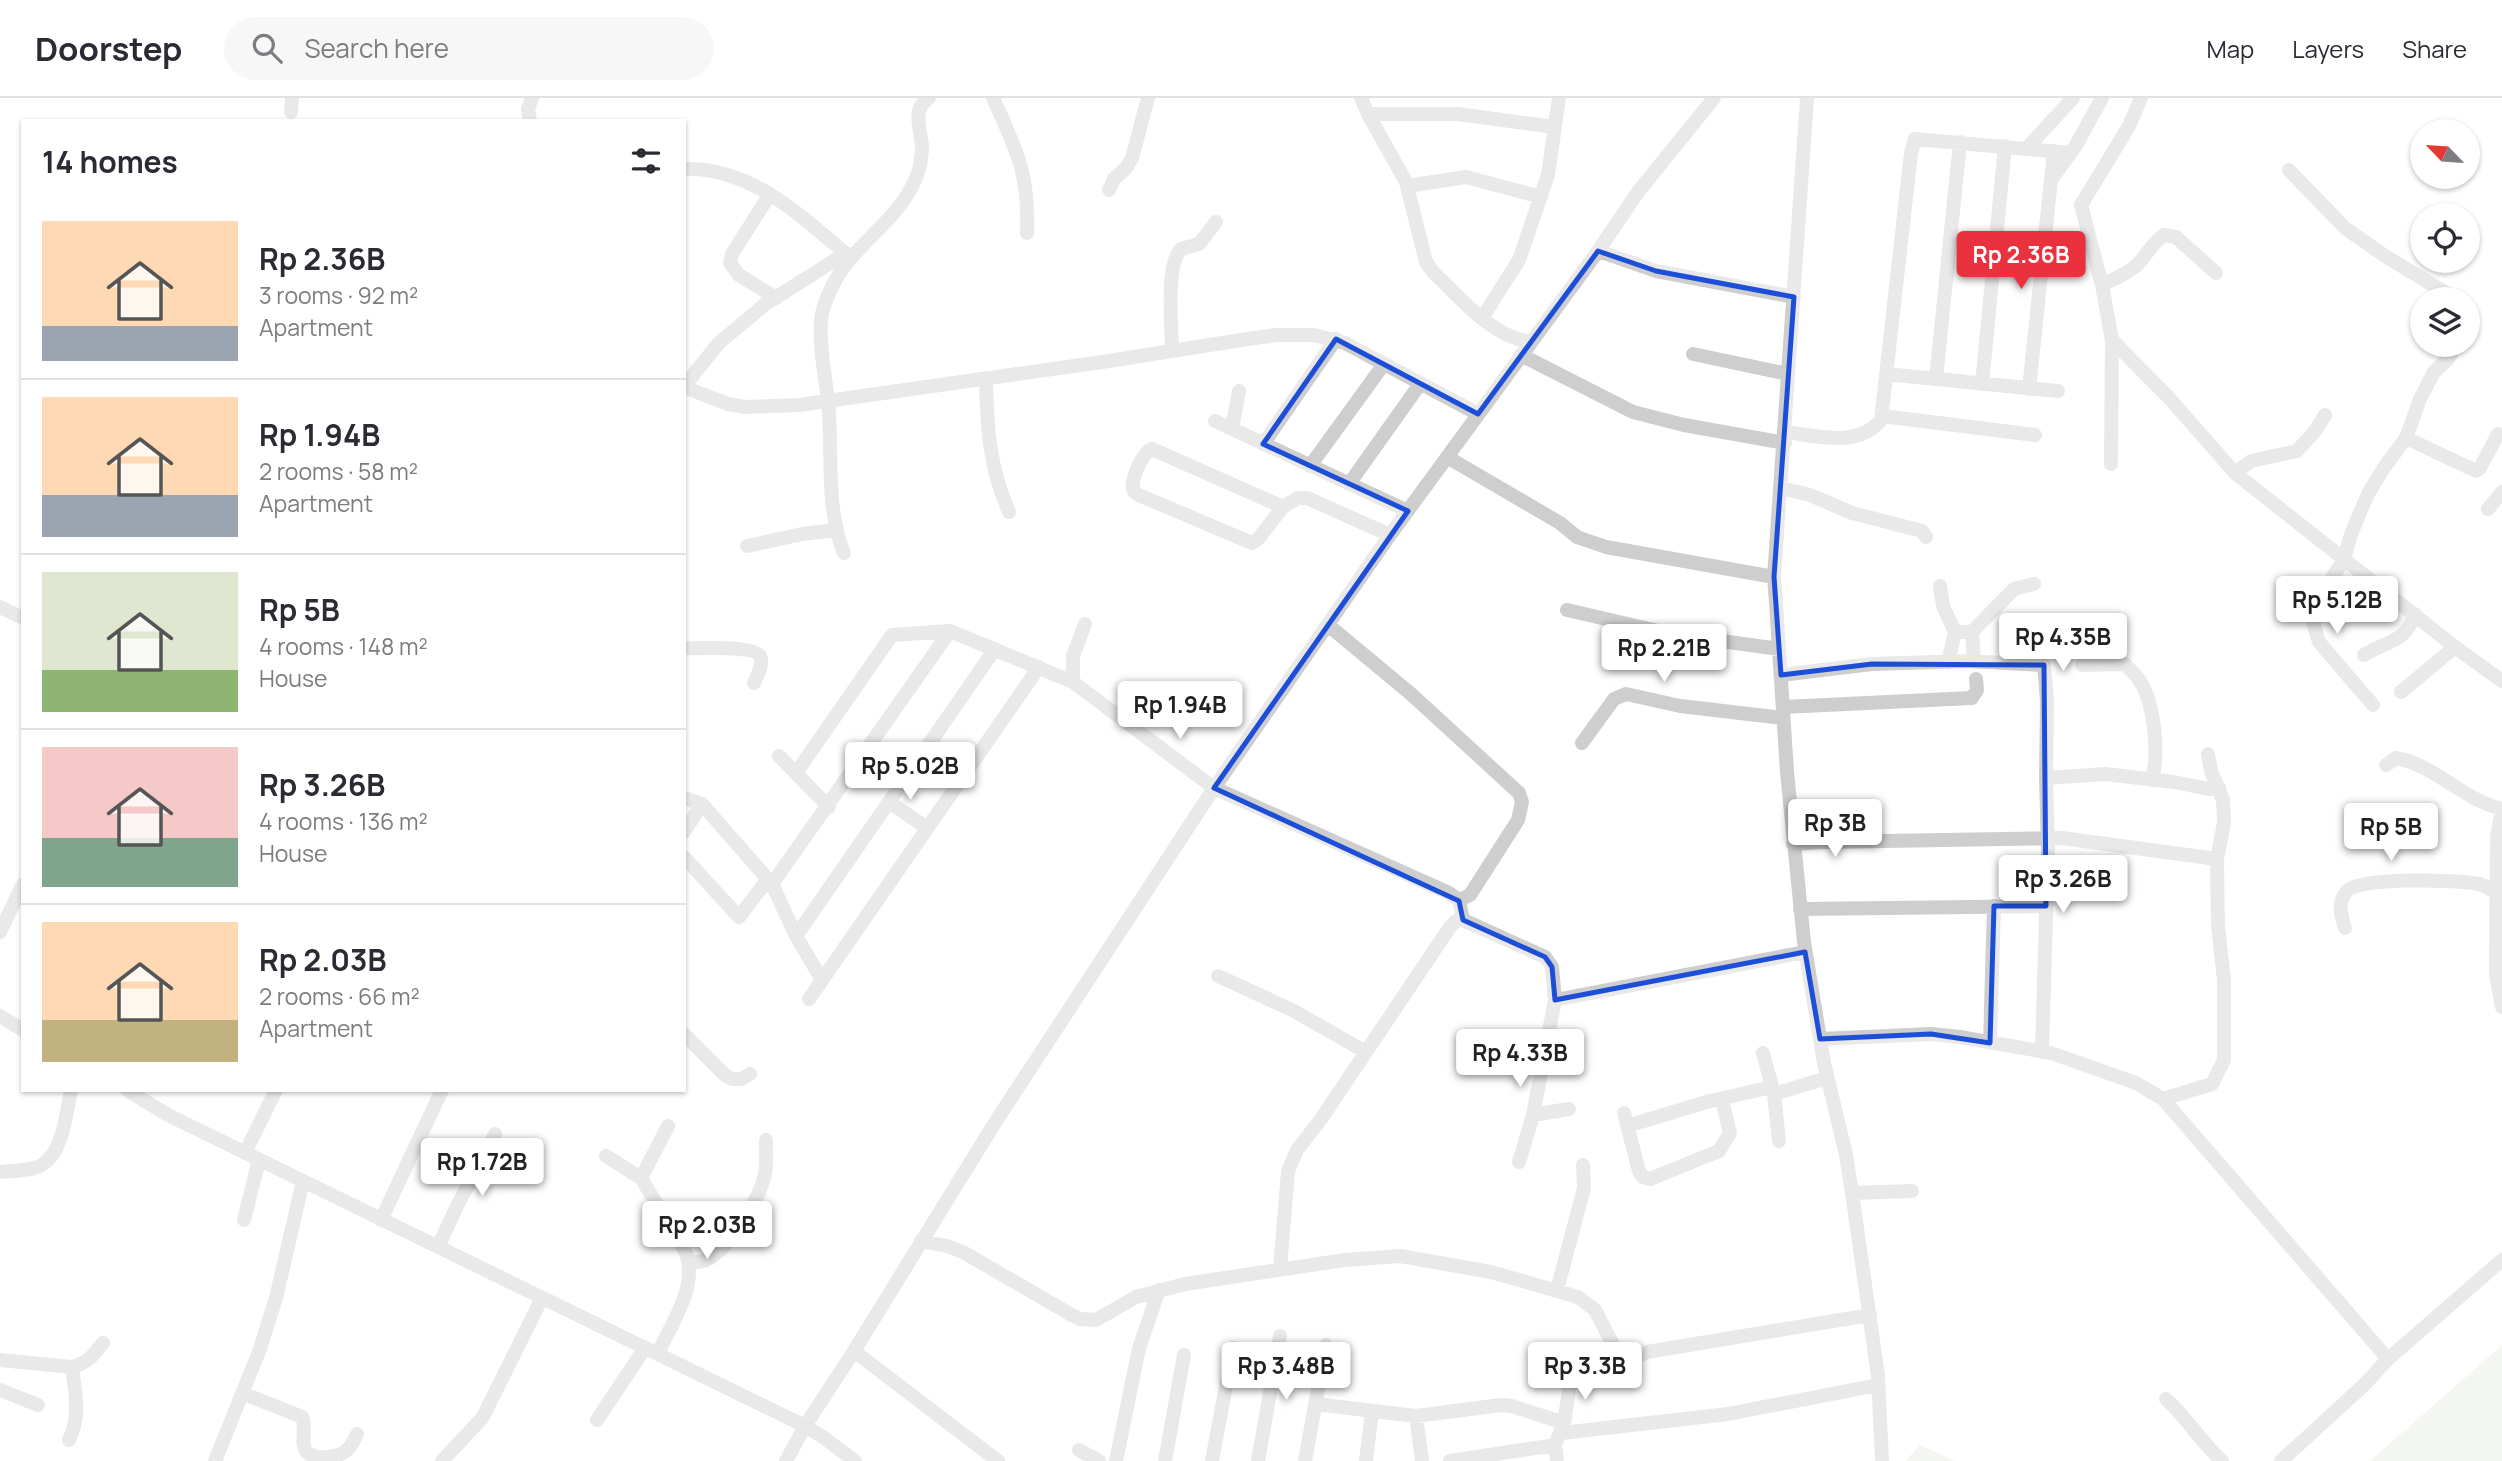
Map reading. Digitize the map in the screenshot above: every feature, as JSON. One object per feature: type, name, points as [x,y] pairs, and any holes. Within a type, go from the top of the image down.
[{"type":"street","points":[[530,119],[528,109],[532,98]]},
{"type":"street","points":[[686,385],[719,344],[764,304],[848,256],[883,227],[908,195],[917,176],[922,154],[919,109],[929,98]]},
{"type":"street","points":[[993,98],[1024,175],[1028,202],[1027,233]]},
{"type":"street","points":[[1109,190],[1114,179],[1132,158],[1148,98]]},
{"type":"street","points":[[1362,98],[1407,186],[1426,262],[1433,272],[1482,318],[1508,336],[1531,342]]},
{"type":"street","points":[[1482,318],[1519,260],[1553,153],[1559,98]]},
{"type":"street","points":[[786,1461],[805,1426],[855,1351],[1077,994],[1214,788],[1390,535],[1598,251],[1637,192],[1714,98]]},
{"type":"street","points":[[1807,98],[1774,577],[1793,844],[1805,952],[1827,1078],[1846,1155],[1852,1193],[1878,1385],[1882,1461]]},
{"type":"street","points":[[2027,148],[2073,98]]},
{"type":"street","points":[[2051,181],[2102,98]]},
{"type":"street","points":[[2111,464],[2112,340],[2102,285],[2081,205],[2129,127],[2141,98]]},
{"type":"street","points":[[1368,114],[1458,114],[1554,127]]},
{"type":"street","points":[[1521,355],[1633,412],[1684,425],[1785,438],[1862,436],[1878,424],[1882,416],[1912,142],[1919,138],[2070,153]]},
{"type":"street","points":[[1936,379],[1960,142]]},
{"type":"street","points":[[1982,384],[2005,146]]},
{"type":"street","points":[[2029,389],[2054,151]]},
{"type":"street","points":[[686,169],[720,172],[746,181],[770,194],[848,256]]},
{"type":"street","points":[[2289,170],[2346,228],[2436,287]]},
{"type":"street","points":[[1407,186],[1466,177],[1541,197]]},
{"type":"street","points":[[770,194],[732,254],[730,263],[739,275],[776,298]]},
{"type":"street","points":[[1172,351],[1173,268],[1176,254],[1185,246],[1199,244],[1216,222]]},
{"type":"street","points":[[2102,285],[2137,265],[2164,235],[2176,237],[2216,273]]},
{"type":"street","points":[[1598,251],[1656,271],[1794,298]]},
{"type":"street","points":[[844,553],[835,530],[821,319],[831,289],[848,256]]},
{"type":"street","points":[[686,388],[728,404],[746,407],[799,405],[1276,335],[1314,335],[1336,340],[1478,414]]},
{"type":"street","points":[[1263,444],[1336,340]]},
{"type":"street","points":[[2112,340],[2170,399],[2235,472],[2455,647],[2502,681]]},
{"type":"street","points":[[1693,354],[1788,374]]},
{"type":"street","points":[[2374,705],[2319,642],[2312,622],[2315,603],[2344,560],[2351,534],[2368,494],[2383,468],[2406,438],[2420,399],[2434,372],[2449,357]]},
{"type":"street","points":[[1310,466],[1384,364]]},
{"type":"street","points":[[1885,374],[2058,391]]},
{"type":"street","points":[[986,378],[990,455],[996,484],[1009,512]]},
{"type":"street","points":[[1349,484],[1419,384]]},
{"type":"street","points":[[1231,429],[1239,391]]},
{"type":"street","points":[[2235,472],[2251,461],[2297,451],[2325,415]]},
{"type":"street","points":[[1882,416],[2035,435]]},
{"type":"street","points":[[1215,421],[1408,511]]},
{"type":"street","points":[[2406,438],[2476,471],[2498,434]]},
{"type":"street","points":[[1283,507],[1153,449],[1146,452],[1140,463],[1133,488],[1141,496],[1252,543],[1258,540],[1283,507],[1298,498],[1307,498],[1390,535]]},
{"type":"street","points":[[1447,457],[1586,541],[1641,555],[1774,577]]},
{"type":"street","points":[[1781,488],[1810,495],[1852,513],[1922,531],[1926,537]]},
{"type":"street","points":[[2488,509],[2502,492]]},
{"type":"street","points":[[747,546],[835,530]]},
{"type":"street","points":[[1955,632],[1972,632],[2014,589],[2034,584]]},
{"type":"street","points":[[1940,586],[1943,606],[1955,632],[1948,662]]},
{"type":"street","points":[[0,607],[21,617]]},
{"type":"street","points":[[1567,610],[1671,634],[1779,649]]},
{"type":"street","points":[[2364,655],[2403,637],[2415,614]]},
{"type":"street","points":[[1073,682],[1073,656],[1085,624]]},
{"type":"street","points":[[1328,625],[1411,694],[1519,793],[1522,802],[1518,821],[1470,895],[1459,900]]},
{"type":"street","points":[[796,773],[892,635],[950,631],[1073,682],[1214,788],[1449,893],[1459,900],[1462,920]]},
{"type":"street","points":[[686,859],[739,917],[828,807],[950,631]]},
{"type":"street","points":[[1972,632],[1974,661]]},
{"type":"street","points":[[2401,692],[2455,647]]},
{"type":"street","points":[[686,648],[743,650],[755,653],[761,663],[754,683]]},
{"type":"street","points":[[796,936],[995,649]]},
{"type":"street","points":[[1781,675],[1872,664],[1974,661],[2044,666],[2047,701],[2048,838],[2042,1052]]},
{"type":"street","points":[[2082,665],[2125,664],[2140,682],[2156,738],[2156,765],[2152,780]]},
{"type":"street","points":[[809,999],[1039,667]]},
{"type":"street","points":[[1582,743],[1614,699],[1626,694],[1680,706],[1783,712],[1972,698],[1977,690],[1976,679]]},
{"type":"street","points":[[2163,1099],[2212,1084],[2224,1060],[2224,980],[2218,926],[2217,859],[2224,823],[2223,800],[2211,771],[2208,754]]},
{"type":"street","points":[[779,756],[828,807]]},
{"type":"street","points":[[2386,765],[2396,758],[2414,761],[2483,804],[2502,809],[2497,837],[2496,974],[2502,1007]]},
{"type":"street","points":[[2046,778],[2105,774],[2219,788]]},
{"type":"street","points":[[686,799],[702,804],[770,881],[796,936],[822,980]]},
{"type":"street","points":[[889,802],[927,828]]},
{"type":"street","points":[[686,829],[702,804]]},
{"type":"street","points":[[1793,844],[2048,838],[2217,859]]},
{"type":"street","points":[[2344,928],[2339,906],[2346,890],[2356,885],[2381,880],[2468,883],[2481,884],[2498,894]]},
{"type":"street","points":[[0,932],[21,888]]},
{"type":"street","points":[[1800,909],[2046,905]]},
{"type":"street","points":[[1990,1042],[1994,906]]},
{"type":"street","points":[[1280,1268],[1290,1162],[1456,921],[1462,920],[1545,957],[1552,967],[1555,1000],[1533,1115],[1519,1162]]},
{"type":"street","points":[[1555,1000],[1805,952]]},
{"type":"street","points":[[1218,976],[1293,1010],[1366,1052]]},
{"type":"street","points":[[0,1016],[21,1027]]},
{"type":"street","points":[[1820,1039],[1931,1034],[1990,1042],[2042,1052],[2136,1083],[2163,1099],[2388,1359]]},
{"type":"street","points":[[686,1036],[728,1077],[741,1079],[750,1074]]},
{"type":"street","points":[[1763,1053],[1773,1090],[1779,1141]]},
{"type":"street","points":[[1722,1100],[1730,1133],[1719,1151],[1650,1179],[1643,1177],[1625,1120],[1827,1078]]},
{"type":"street","points":[[0,1172],[35,1168],[52,1155],[57,1146],[70,1092]]},
{"type":"street","points":[[245,1153],[275,1092]]},
{"type":"street","points":[[381,1220],[441,1092]]},
{"type":"street","points":[[145,1095],[168,1115],[805,1426],[855,1461]]},
{"type":"street","points":[[1533,1115],[1569,1109]]},
{"type":"street","points":[[641,1178],[668,1126]]},
{"type":"street","points":[[438,1247],[495,1134]]},
{"type":"street","points":[[690,1263],[705,1260],[714,1254],[752,1208],[761,1189],[765,1171],[766,1140]]},
{"type":"street","points":[[597,1420],[651,1350],[687,1286],[690,1263],[641,1178],[607,1156]]},
{"type":"street","points":[[244,1220],[259,1160]]},
{"type":"street","points":[[1557,1290],[1584,1188],[1583,1165]]},
{"type":"street","points":[[215,1461],[260,1349],[276,1298],[303,1181]]},
{"type":"street","points":[[1852,1193],[1912,1191]]},
{"type":"street","points":[[921,1241],[963,1252],[1080,1319],[1096,1320],[1136,1297],[1159,1290],[1280,1268],[1401,1256],[1491,1272],[1578,1297],[1595,1310],[1622,1362]]},
{"type":"street","points":[[2281,1461],[2364,1385],[2388,1359],[2502,1260]]},
{"type":"street","points":[[1116,1461],[1139,1348],[1159,1290]]},
{"type":"street","points":[[442,1461],[483,1417],[541,1298]]},
{"type":"street","points":[[1557,1461],[1570,1384],[1573,1378],[1585,1371],[1598,1371],[1647,1352],[1870,1315]]},
{"type":"street","points":[[1258,1461],[1280,1336]]},
{"type":"street","points":[[0,1360],[72,1367],[84,1363],[103,1343]]},
{"type":"street","points":[[1305,1461],[1325,1345]]},
{"type":"street","points":[[1212,1461],[1233,1349]]},
{"type":"street","points":[[855,1351],[998,1461]]},
{"type":"street","points":[[1165,1461],[1184,1355]]},
{"type":"street","points":[[69,1440],[76,1424],[72,1367]]},
{"type":"street","points":[[1450,1461],[1560,1434],[1728,1414],[1878,1385]]},
{"type":"street","points":[[0,1390],[38,1405]]},
{"type":"street","points":[[242,1393],[302,1417],[305,1424],[306,1451],[319,1458],[337,1456],[349,1449],[357,1434]]},
{"type":"street","points":[[2166,1399],[2207,1448],[2222,1461]]},
{"type":"street","points":[[1315,1404],[1416,1416],[1501,1405],[1512,1406],[1560,1434]]},
{"type":"street","points":[[1366,1461],[1372,1411]]},
{"type":"street","points":[[1416,1416],[1422,1461]]},
{"type":"street","points":[[1079,1450],[1099,1461]]},
{"type":"highlighted area","points":[[1598,251],[1656,271],[1794,297],[1774,577],[1781,675],[1872,664],[2044,665],[2046,906],[1994,906],[1990,1043],[1931,1034],[1820,1039],[1805,952],[1555,1000],[1552,967],[1545,957],[1463,920],[1459,901],[1214,788],[1408,511],[1263,444],[1336,339],[1478,414]]},
{"type":"green space","points":[[2502,1345],[2502,1461],[2370,1461]]},
{"type":"green space","points":[[1920,1445],[1955,1461],[1905,1461]]}]
